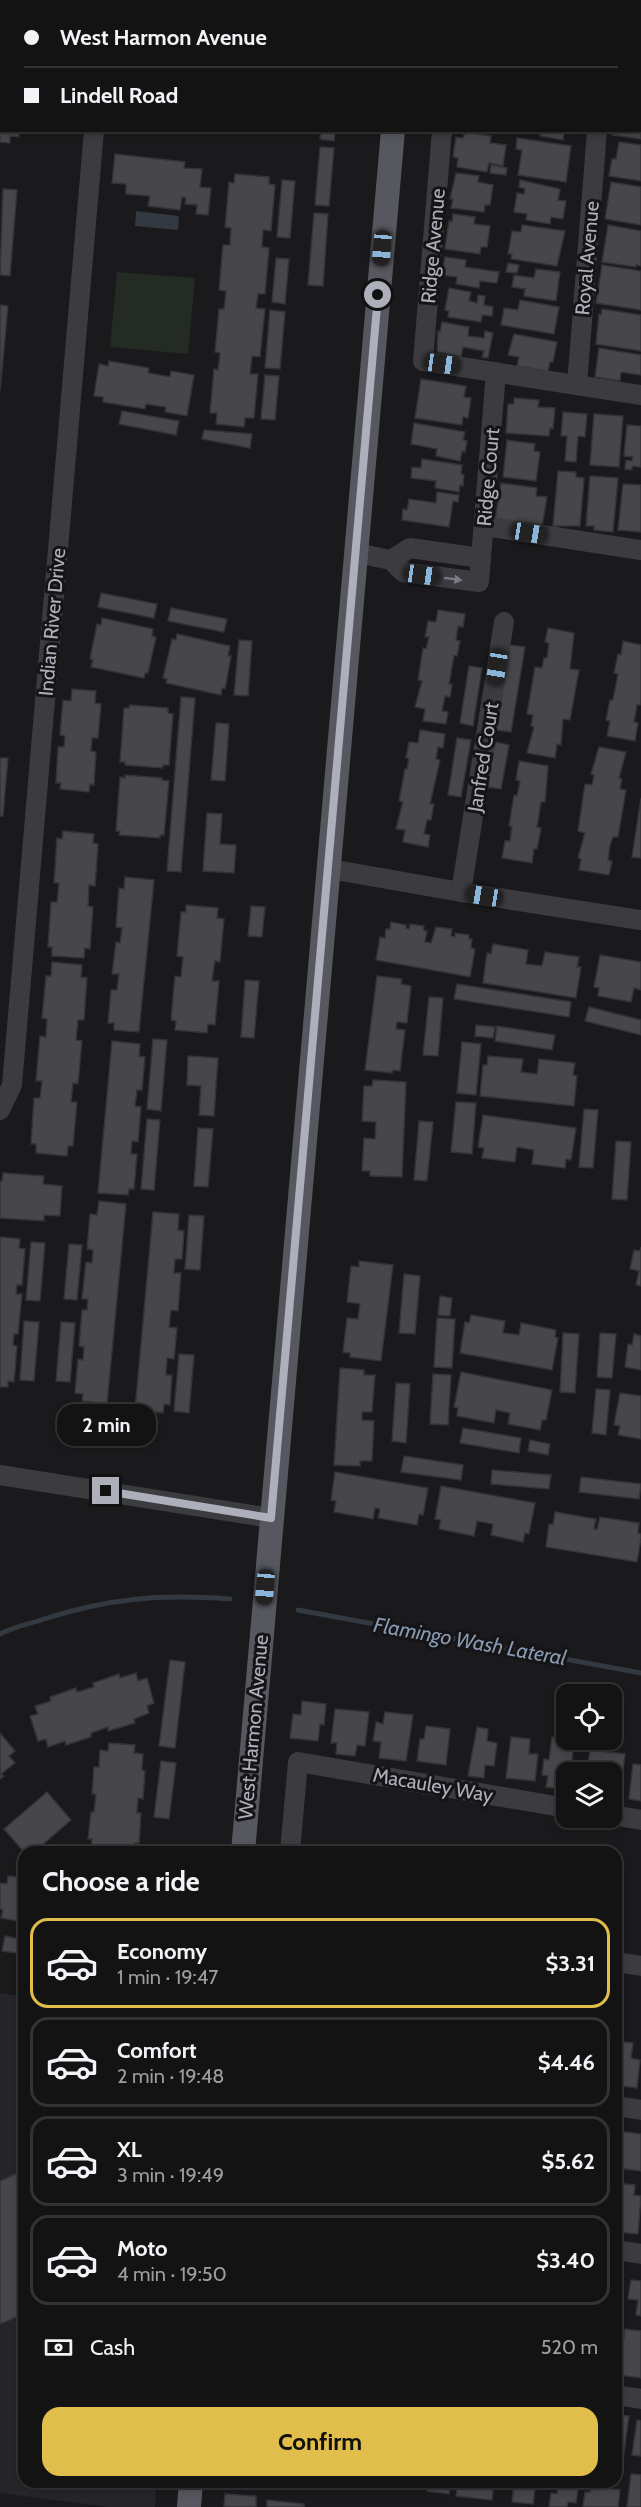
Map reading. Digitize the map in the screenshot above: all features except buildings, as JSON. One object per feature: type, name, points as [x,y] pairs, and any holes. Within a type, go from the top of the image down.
[{"type":"main road","name":"West Harmon Avenue","points":[[244,1846],[296,1216],[330,869],[393,132]]},
{"type":"main road","points":[[189,2507],[191,2488]]},
{"type":"street","name":"Indian River Drive","points":[[0,1110],[12,1085],[94,132]]},
{"type":"street","name":"Ridge Avenue","points":[[442,132],[423,361],[496,372]]},
{"type":"street","name":"Royal Avenue","points":[[577,385],[597,132]]},
{"type":"street","points":[[496,372],[641,395]]},
{"type":"street","name":"Ridge Court","points":[[391,560],[403,572],[479,582],[496,372]]},
{"type":"street","points":[[484,526],[641,550]]},
{"type":"street","points":[[356,553],[391,560],[410,548],[481,558]]},
{"type":"street","name":"Janfred Court","points":[[461,892],[504,622]]},
{"type":"street","points":[[330,869],[641,920]]},
{"type":"street","points":[[0,1474],[271,1518]]},
{"type":"street","name":"Macauley Way","points":[[291,1846],[298,1762],[556,1806]]},
{"type":"street","points":[[622,1817],[641,1820]]},
{"type":"street","points":[[622,1963],[641,1966]]},
{"type":"street","points":[[622,2107],[641,2110]]},
{"type":"street","points":[[622,2251],[641,2254]]},
{"type":"street","points":[[622,2396],[641,2399]]},
{"type":"shaded area","points":[[136,211],[179,216],[178,230],[135,226]]},
{"type":"shaded area","points":[[117,272],[195,278],[188,354],[110,347]]},
{"type":"shaded area","points":[[0,1993],[18,1996],[18,2488],[156,2488],[155,2507],[109,2507],[0,2493]]},
{"type":"waterway","name":"Flamingo Wash Lateral","points":[[0,1634],[68,1612],[114,1602],[181,1597],[230,1599]]},
{"type":"waterway","name":"Flamingo Wash Lateral","points":[[298,1610],[641,1673]]},
{"type":"route","points":[[106,1491],[271,1518],[296,1216],[330,869],[378,295]]}]
